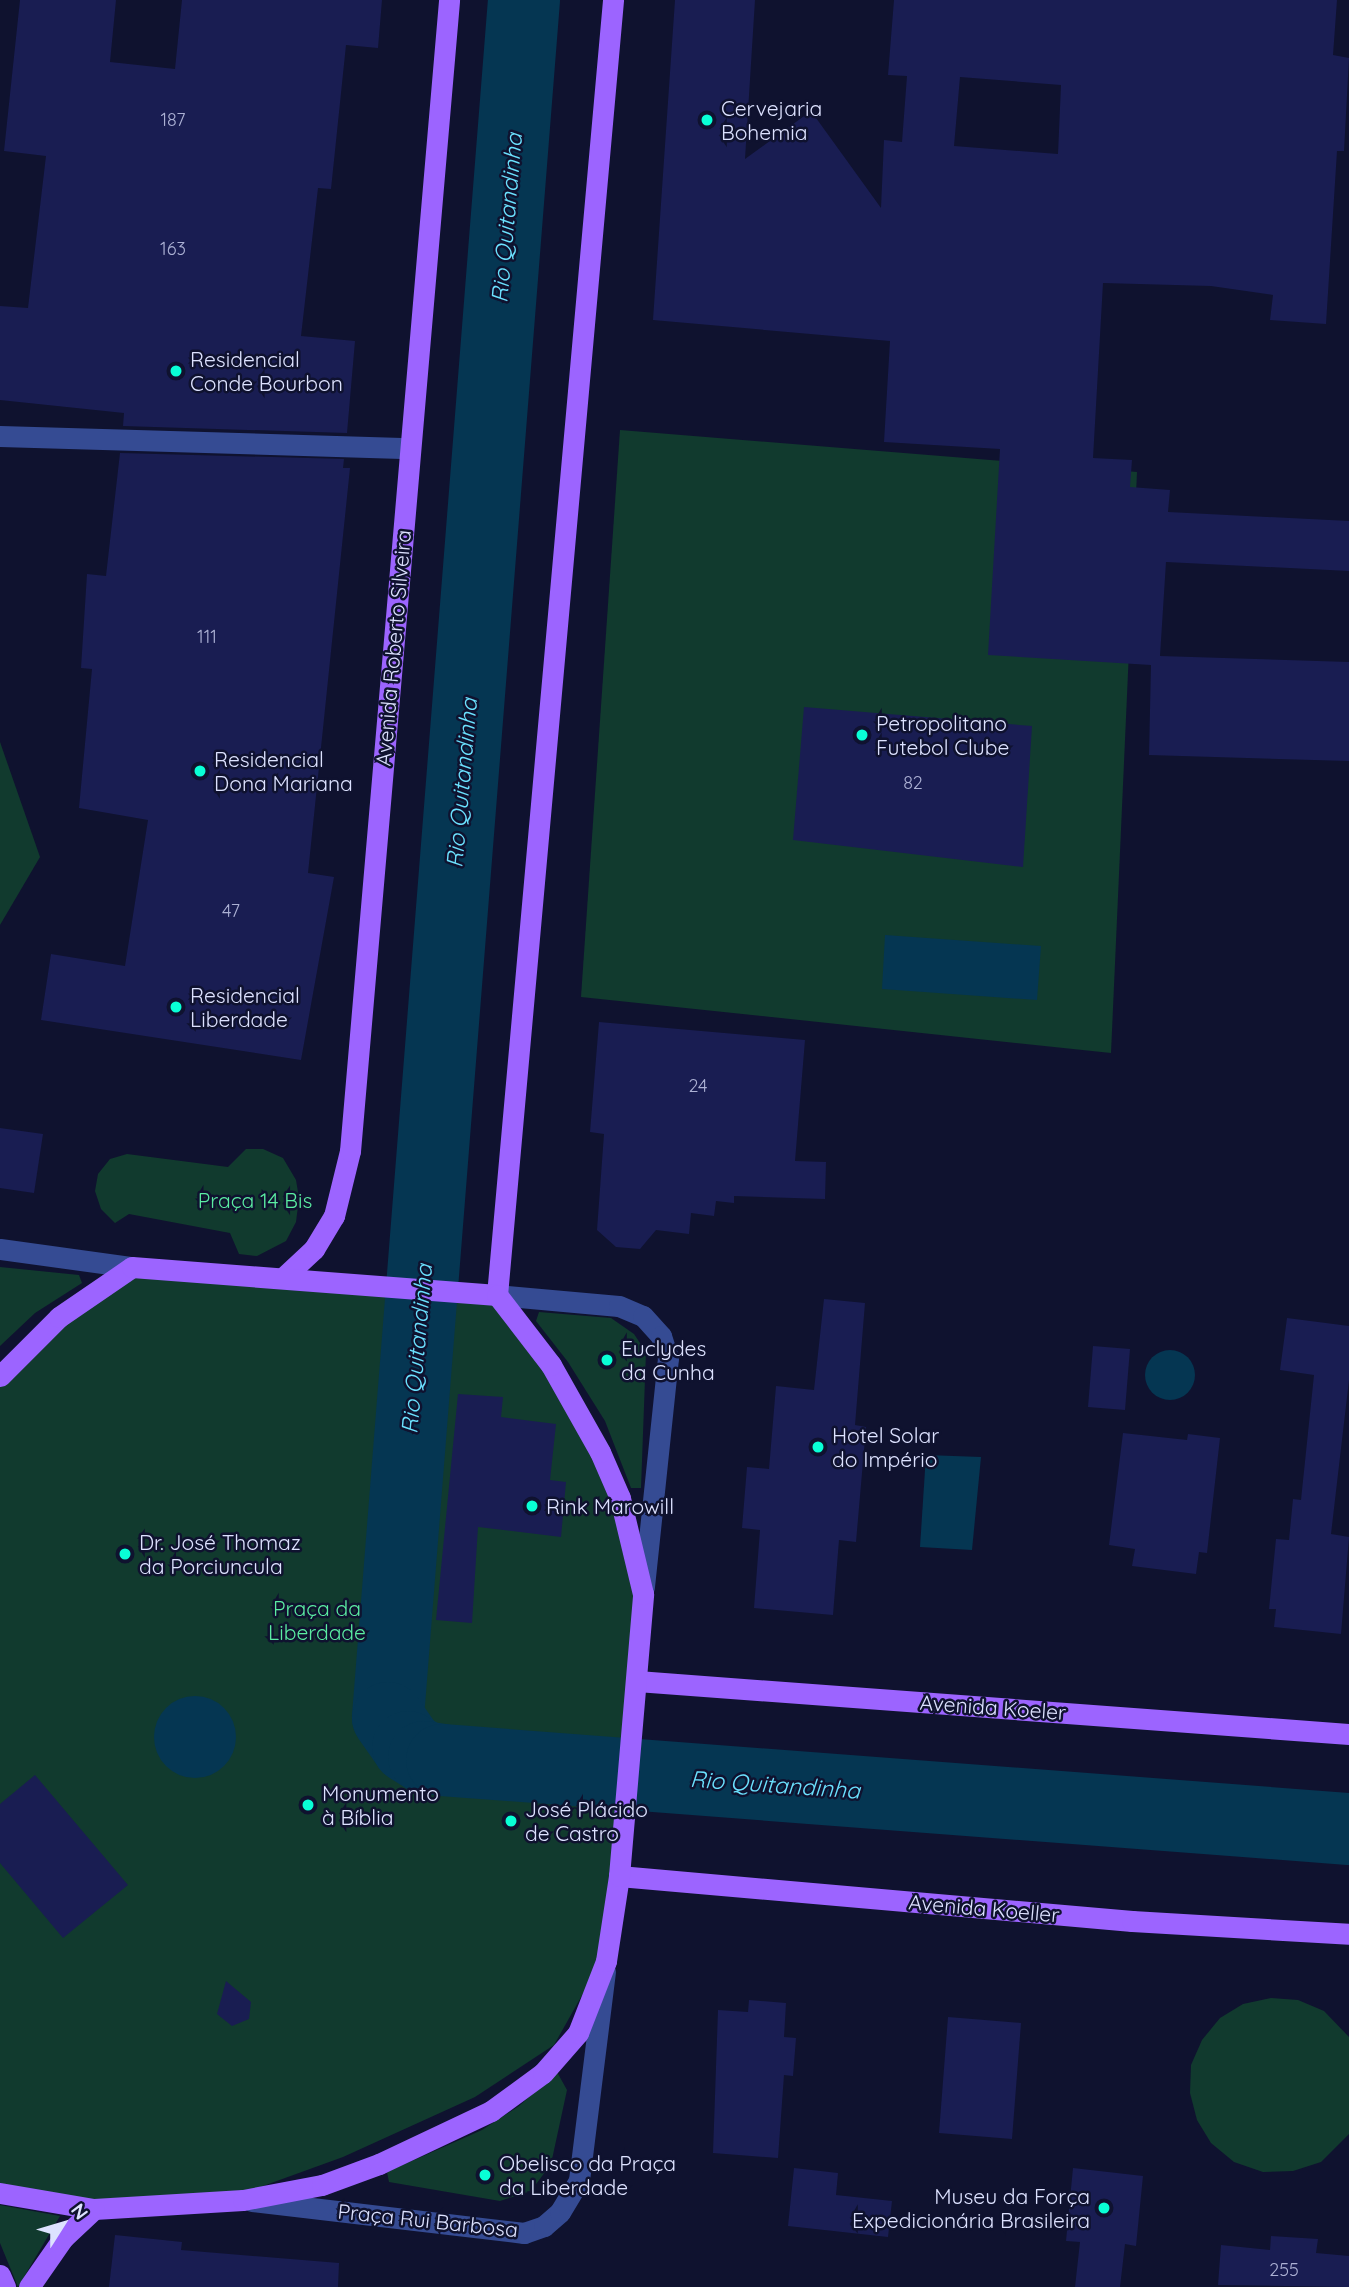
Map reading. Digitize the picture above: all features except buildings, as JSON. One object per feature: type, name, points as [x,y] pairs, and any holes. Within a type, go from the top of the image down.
[{"type":"main road","name":"Avenida Roberto Silveira","points":[[284,1277],[314,1249],[334,1216],[350,1151],[449,0]]},
{"type":"main road","points":[[0,2193],[94,2209],[243,2200],[321,2185],[379,2164],[491,2111],[543,2073],[578,2033],[606,1961],[619,1876],[643,1594],[620,1498],[600,1452],[551,1365],[497,1295],[613,0]]},
{"type":"main road","points":[[0,1376],[59,1317],[132,1267],[497,1295]]},
{"type":"main road","name":"Avenida Koeler","points":[[636,1681],[1349,1734]]},
{"type":"main road","name":"Avenida Koeller","points":[[619,1876],[1132,1921],[1349,1934]]},
{"type":"main road","points":[[29,2287],[62,2238],[94,2209]]},
{"type":"main road","points":[[0,2275],[5,2287]]},
{"type":"street","points":[[0,436],[410,448]]},
{"type":"street","points":[[0,1249],[132,1267]]},
{"type":"street","points":[[497,1295],[619,1306],[643,1316],[661,1336],[667,1358],[643,1594]]},
{"type":"street","name":"Praça Rui Barbosa","points":[[243,2200],[524,2233],[544,2226],[560,2212],[579,2180],[606,1961]]},
{"type":"green space","name":"Petropolitano Futebol Clube","points":[[620,430],[1137,472],[1111,1053],[581,997]]},
{"type":"green space","points":[[0,742],[40,857],[0,925]]},
{"type":"green space","name":"Praça 14 Bis","points":[[246,1149],[263,1149],[283,1158],[296,1180],[299,1198],[296,1222],[286,1241],[257,1256],[239,1254],[230,1233],[129,1214],[115,1223],[101,1209],[95,1191],[98,1174],[110,1159],[127,1154],[228,1167]]},
{"type":"green space","points":[[0,1267],[79,1275],[82,1283],[35,1313],[0,1346]]},
{"type":"green space","name":"Praça da Liberdade","points":[[137,1274],[495,1301],[544,1361],[614,1498],[637,1595],[614,1879],[599,1965],[554,2045],[475,2097],[343,2157],[244,2193],[89,2202],[0,2184],[0,1387],[16,1365],[65,1320]]},
{"type":"green space","points":[[539,1312],[611,1318],[634,1334],[646,1352],[641,1488],[631,1488],[605,1421],[568,1362],[536,1321]]},
{"type":"green space","points":[[1271,1998],[1298,2000],[1324,2011],[1349,2037],[1349,2134],[1321,2162],[1293,2171],[1263,2172],[1234,2162],[1211,2143],[1197,2120],[1190,2093],[1191,2065],[1202,2040],[1220,2018],[1243,2004]]},
{"type":"green space","points":[[557,2072],[567,2090],[551,2164],[531,2191],[500,2201],[389,2182],[387,2172],[482,2130],[519,2106]]},
{"type":"green space","points":[[0,2205],[60,2216],[18,2287],[0,2243]]},
{"type":"water","points":[[885,935],[1041,946],[1037,1000],[882,989]]},
{"type":"water","points":[[1170,1350],[1188,1357],[1195,1375],[1188,1393],[1170,1400],[1152,1393],[1145,1375],[1152,1357]]},
{"type":"water","points":[[926,1455],[981,1457],[972,1550],[920,1547]]},
{"type":"water","points":[[195,1696],[211,1699],[224,1708],[233,1721],[236,1737],[233,1753],[224,1766],[211,1775],[195,1778],[179,1775],[166,1766],[157,1753],[154,1737],[157,1721],[166,1708],[179,1699]]},
{"type":"waterway","name":"Rio Quitandinha","points":[[524,0],[388,1718],[408,1747],[424,1757],[442,1760],[1349,1829]]},
{"type":"place","name":"Cervejaria Bohemia","points":[[707,120]]},
{"type":"place","name":"Residencial Conde Bourbon","points":[[176,371]]},
{"type":"place","name":"Petropolitano Futebol Clube","points":[[862,735]]},
{"type":"place","name":"Residencial Dona Mariana","points":[[200,771]]},
{"type":"place","name":"Residencial Liberdade","points":[[176,1007]]},
{"type":"place","name":"Euclydes da Cunha","points":[[607,1360]]},
{"type":"place","name":"Hotel Solar do Império","points":[[818,1447]]},
{"type":"place","name":"Rink Marowill","points":[[532,1506]]},
{"type":"place","name":"Dr. José Thomaz da Porciuncula","points":[[125,1554]]},
{"type":"place","name":"Monumento à Bíblia","points":[[308,1805]]},
{"type":"place","name":"José Plácido de Castro","points":[[511,1821]]},
{"type":"place","name":"Obelisco da Praça da Liberdade","points":[[485,2175]]},
{"type":"place","name":"Museu da Força Expedicionária Brasileira","points":[[1104,2208]]}]
